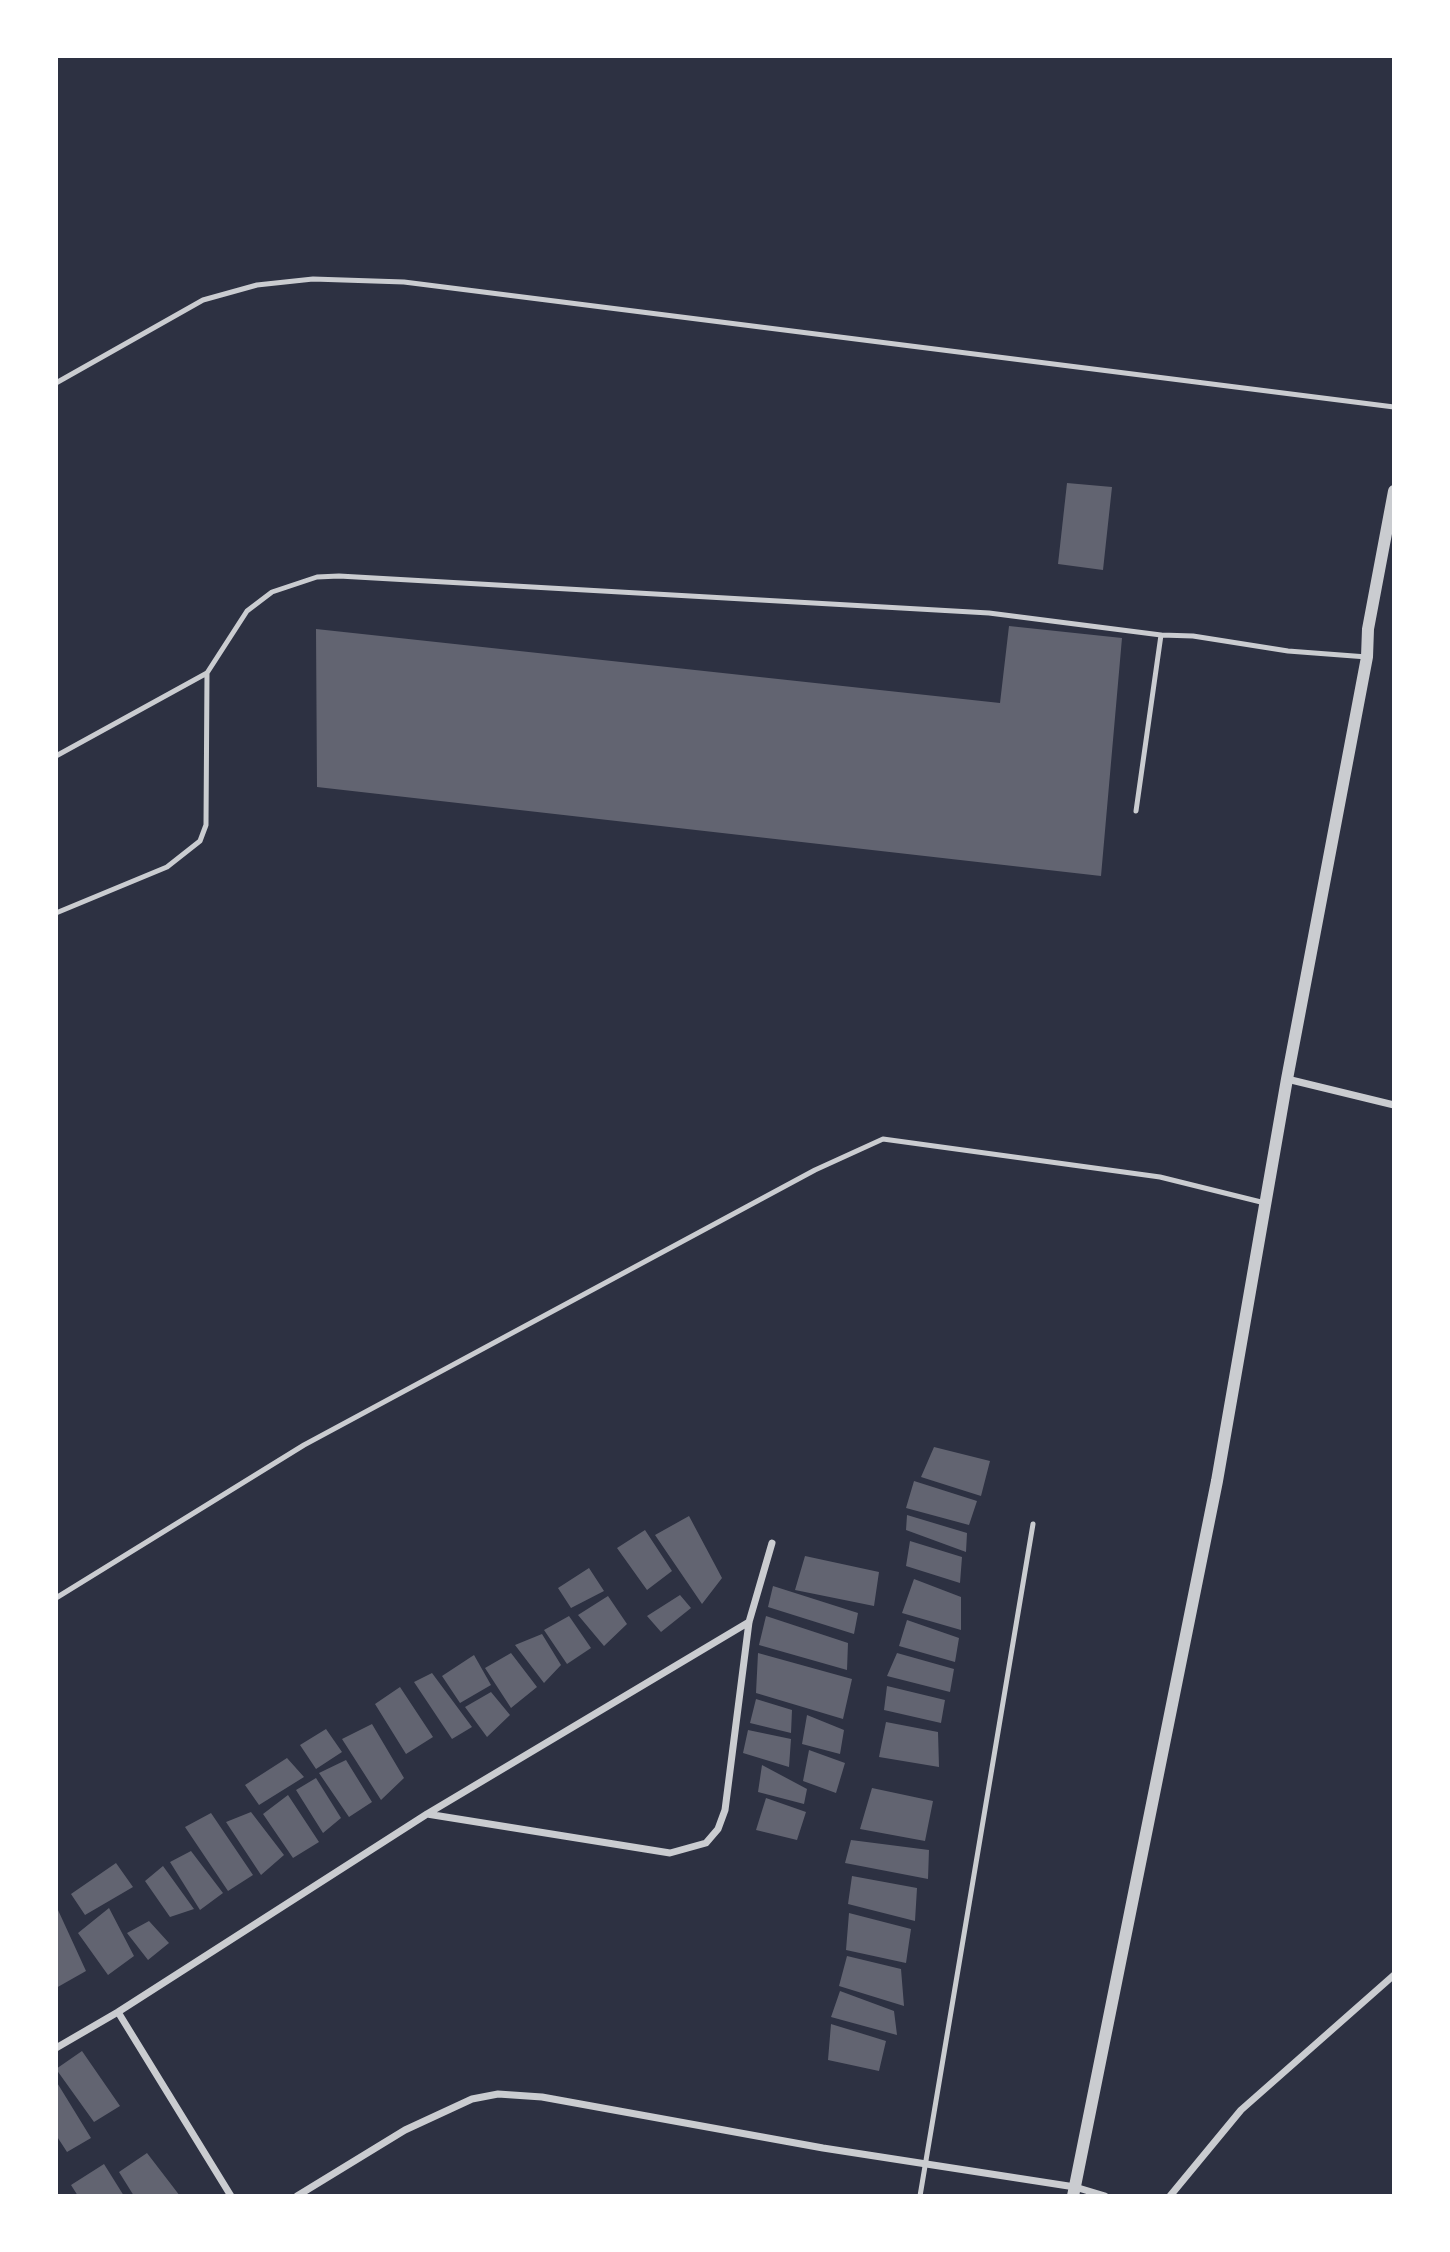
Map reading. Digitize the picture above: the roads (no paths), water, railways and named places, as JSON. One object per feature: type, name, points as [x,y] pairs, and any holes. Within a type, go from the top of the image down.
[{"type":"street","points":[[1074,2191],[1214,1494],[1287,1079],[1367,657],[1368,629],[1394,491]]},
{"type":"street","points":[[1287,1079],[1394,1105]]},
{"type":"street","points":[[426,1814],[670,1853],[706,1843],[718,1829],[725,1810],[749,1622],[772,1543]]},
{"type":"street","points":[[56,2048],[118,2012],[426,1814],[749,1622]]},
{"type":"street","points":[[1170,2196],[1241,2110],[1394,1975]]},
{"type":"street","points":[[118,2012],[231,2196]]},
{"type":"street","points":[[297,2196],[405,2130],[472,2099],[498,2094],[542,2097],[807,2146],[927,2164],[1105,2196]]},
{"type":"lane","points":[[56,383],[203,300],[257,285],[313,279],[404,282],[1394,407]]},
{"type":"lane","points":[[56,756],[207,673],[247,611],[272,592],[294,583],[339,576],[989,613],[1161,635],[1193,636],[1287,651],[1367,657]]},
{"type":"lane","points":[[1136,811],[1161,635]]},
{"type":"lane","points":[[56,913],[167,867],[200,841],[206,825],[207,673]]},
{"type":"lane","points":[[56,1598],[304,1446],[815,1170],[883,1139],[1160,1177],[1265,1203]]},
{"type":"lane","points":[[920,2196],[1033,1524]]}]
